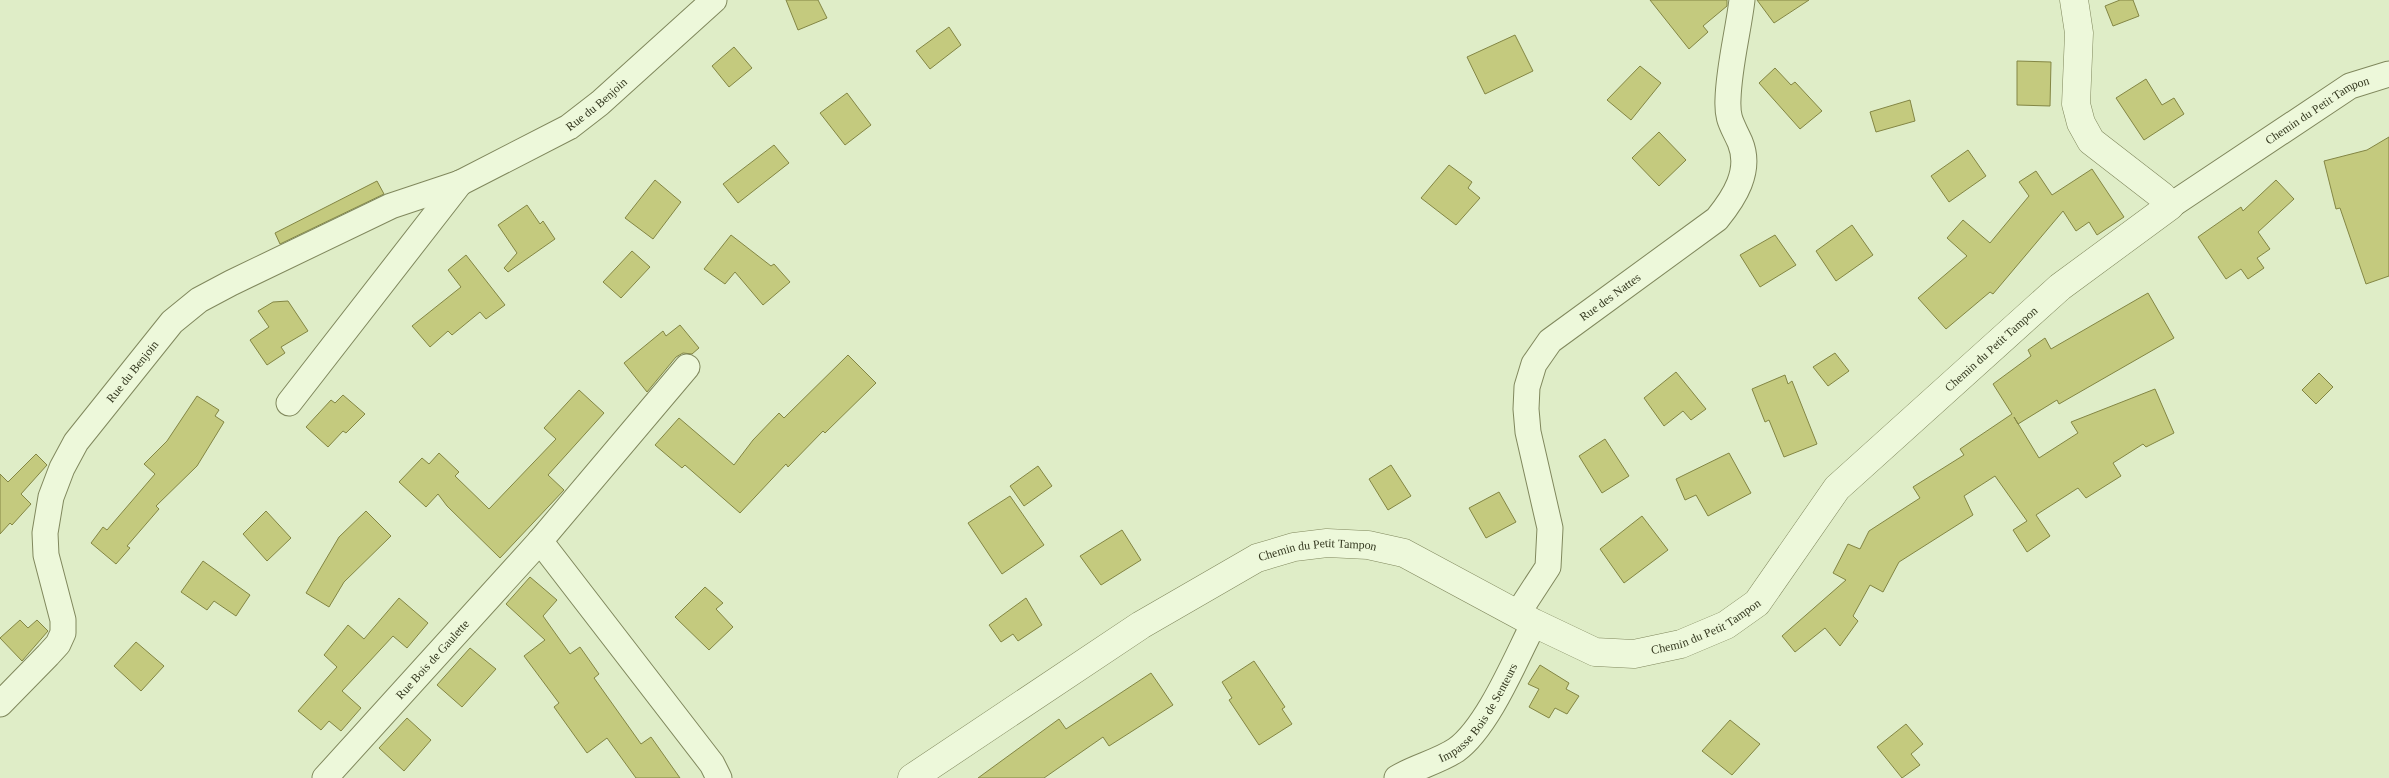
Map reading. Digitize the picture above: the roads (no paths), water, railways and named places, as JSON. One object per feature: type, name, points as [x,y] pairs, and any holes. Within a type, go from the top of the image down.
[{"type":"street","name":"Rue du Benjoin","points":[[0,704],[53,650],[63,633],[63,620],[46,555],[45,533],[52,497],[62,468],[76,442],[172,322],[199,300],[240,278],[391,206],[460,183],[569,127],[600,103],[714,0]]},
{"type":"street","name":"Rue des Nattes","points":[[1526,618],[1548,567],[1550,528],[1528,432],[1527,387],[1534,364],[1550,341],[1717,219],[1732,202],[1740,183],[1744,163],[1740,144],[1729,123],[1727,101],[1742,0]]},
{"type":"street","points":[[2074,0],[2079,33],[2076,104],[2081,123],[2090,141],[2162,196],[2170,206]]},
{"type":"street","name":"Chemin du Petit Tampon","points":[[912,778],[1141,625],[1257,558],[1294,547],[1327,543],[1368,545],[1404,554],[1595,652],[1634,654],[1681,644],[1726,624],[1757,603],[1837,488],[2060,287],[2170,206],[2350,86],[2389,74]]},
{"type":"street","name":"Rue du Benjoin","points":[[289,403],[460,183]]},
{"type":"street","name":"Rue Bois de Gaulette","points":[[325,778],[540,541],[687,366]]},
{"type":"street","points":[[540,541],[712,764],[719,778]]},
{"type":"street","name":"Impasse Bois de Senteurs","points":[[1397,778],[1456,750],[1471,734],[1494,700],[1526,618]]}]
